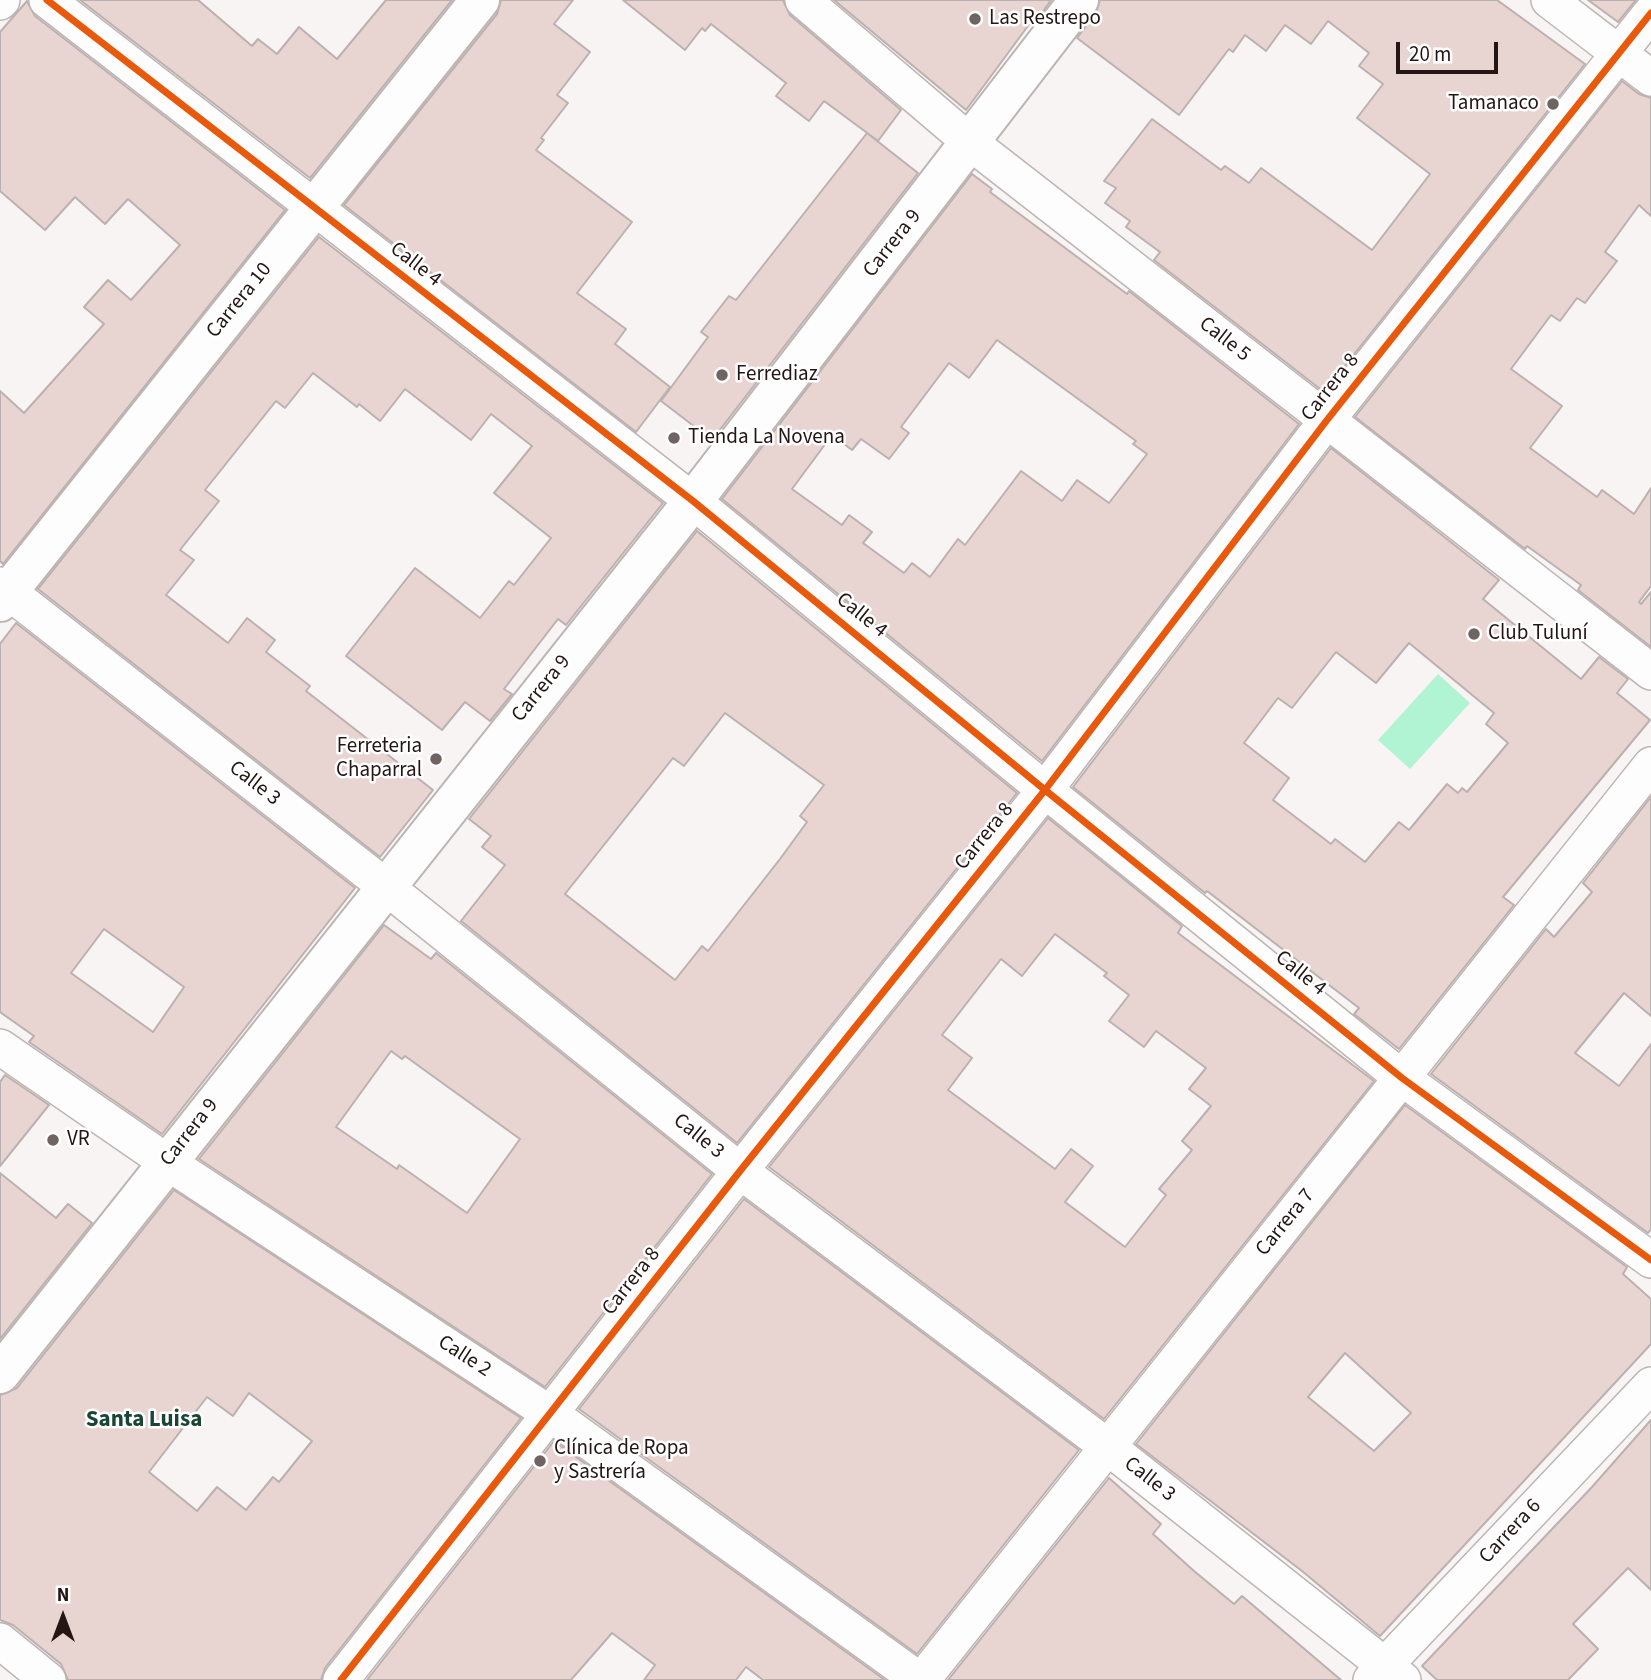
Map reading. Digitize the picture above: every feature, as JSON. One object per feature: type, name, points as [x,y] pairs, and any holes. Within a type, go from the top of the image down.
[{"type":"main road","name":"Carrera 10","points":[[3,593],[480,0]]},
{"type":"main road","name":"Carrera 9","points":[[0,1374],[693,501],[1079,0]]},
{"type":"street","name":"Calle 4","points":[[47,0],[313,209],[693,501],[1402,1078],[1651,1260]]},
{"type":"street","name":"Calle 5","points":[[803,0],[971,143],[1651,672]]},
{"type":"street","points":[[1549,0],[1651,78]]},
{"type":"street","name":"Carrera 8","points":[[341,1680],[552,1415],[740,1171],[1045,790],[1327,420],[1651,13]]},
{"type":"street","name":"Calle 3","points":[[3,593],[385,886],[740,1171],[1108,1447],[1386,1675]]},
{"type":"street","name":"Carrera 7","points":[[920,1680],[1651,765]]},
{"type":"street","name":"Calle 2","points":[[0,1047],[167,1162],[552,1415],[920,1680]]},
{"type":"street","name":"Carrera 6","points":[[1386,1675],[1651,1385]]},
{"type":"street","points":[[0,1641],[48,1680]]},
{"type":"shaded area","points":[[1438,674],[1470,703],[1410,769],[1378,740]]},
{"type":"building","points":[[80,0],[198,0],[252,46],[258,39],[277,54],[299,27],[337,59],[386,0],[452,0],[310,178]]},
{"type":"building","points":[[501,0],[573,0],[554,24],[590,52],[557,95],[568,103],[541,138],[544,140],[536,150],[632,222],[577,293],[626,329],[615,344],[670,387],[636,432],[344,205],[497,14]]},
{"type":"building","points":[[623,0],[783,0],[790,15],[901,110],[878,141],[824,101],[809,121],[776,96],[786,83],[711,24],[705,31],[702,28],[685,50]]},
{"type":"building","points":[[834,0],[1051,0],[1042,13],[1039,11],[966,110]]},
{"type":"building","points":[[1100,0],[1497,0],[1585,64],[1324,392],[1154,260],[1160,252],[1126,227],[1130,221],[1105,203],[1116,188],[1104,181],[1152,119],[1221,170],[1225,166],[1249,183],[1261,168],[1372,250],[1430,174],[1357,118],[1383,84],[1359,66],[1369,53],[1328,21],[1311,44],[1285,25],[1266,51],[1245,35],[1233,52],[1229,49],[1179,115],[1077,38],[1096,13]]},
{"type":"building","points":[[1588,0],[1636,0],[1618,22]]},
{"type":"building","points":[[27,1],[35,16],[285,210],[3,564],[0,561],[0,391],[24,413],[104,324],[84,307],[108,280],[131,300],[180,245],[128,199],[105,224],[75,197],[45,230],[0,191],[0,32]]},
{"type":"building","points":[[1622,81],[1639,94],[1651,98],[1651,216],[1639,205],[1605,252],[1617,261],[1585,303],[1577,298],[1560,321],[1551,315],[1511,369],[1562,406],[1530,448],[1597,497],[1602,490],[1634,514],[1651,488],[1651,586],[1639,602],[1641,604],[1651,592],[1651,647],[1578,590],[1581,585],[1527,546],[1525,549],[1355,417]]},
{"type":"building","points":[[867,133],[918,173],[712,440],[661,401],[708,337],[701,332],[729,296],[736,300]]},
{"type":"building","points":[[972,174],[992,189],[990,192],[1127,294],[1129,291],[1299,424],[1042,761],[722,499]],"holes":[[[997,340],[1136,441],[1133,444],[1147,454],[1109,503],[1077,480],[1062,501],[1021,471],[965,545],[958,539],[930,577],[912,563],[904,573],[863,543],[872,532],[849,515],[842,525],[792,489],[832,435],[852,450],[861,439],[889,459],[909,433],[901,427],[949,363],[969,378]]]},
{"type":"building","points":[[319,237],[663,503],[566,625],[558,619],[504,689],[512,694],[490,721],[465,702],[442,730],[346,656],[415,568],[480,618],[509,581],[514,585],[551,538],[494,493],[532,446],[491,414],[471,440],[405,389],[380,421],[313,373],[285,408],[276,401],[205,490],[219,501],[180,550],[194,560],[166,595],[228,643],[247,618],[275,640],[266,652],[310,686],[306,691],[433,790],[380,857],[38,589]]},
{"type":"building","points":[[1331,448],[1499,580],[1483,599],[1581,679],[1599,657],[1628,679],[1617,693],[1650,720],[1503,897],[1514,905],[1399,1049],[1354,1014],[1359,1008],[1207,891],[1205,893],[1073,787]],"holes":[[[1409,643],[1494,713],[1486,724],[1508,743],[1467,792],[1462,788],[1458,793],[1447,784],[1409,830],[1399,822],[1365,862],[1335,839],[1331,844],[1273,800],[1289,778],[1244,743],[1278,698],[1292,708],[1336,652],[1376,683]]]},
{"type":"building","points":[[697,531],[1017,793],[737,1143],[461,921],[505,865],[482,847],[491,836],[469,819]],"holes":[[[725,713],[824,785],[800,816],[807,822],[780,859],[708,951],[702,946],[675,980],[565,894],[673,758],[684,766]]]},
{"type":"building","points":[[16,623],[355,888],[162,1134],[29,1042],[34,1036],[0,1012],[0,644]],"holes":[[[104,929],[184,987],[153,1032],[71,973]]]},
{"type":"building","points":[[1651,797],[1651,1016],[1624,993],[1575,1053],[1619,1086],[1651,1044],[1651,1229],[1648,1233],[1431,1074],[1546,929],[1554,937],[1592,892],[1583,883]]},
{"type":"building","points":[[1048,818],[1182,926],[1178,933],[1374,1081],[1104,1419],[769,1167]],"holes":[[[1055,934],[1107,973],[1104,976],[1129,995],[1109,1021],[1144,1047],[1156,1031],[1206,1068],[1189,1089],[1211,1106],[1182,1141],[1192,1150],[1159,1189],[1166,1195],[1125,1247],[1065,1202],[1093,1166],[1071,1149],[1055,1169],[948,1090],[972,1058],[942,1035],[1001,959],[1022,976]]]},
{"type":"building","points":[[384,925],[431,959],[436,953],[712,1174],[545,1387],[199,1159]],"holes":[[[391,1051],[402,1059],[405,1056],[520,1139],[467,1213],[399,1165],[397,1169],[336,1127]]]},
{"type":"building","points":[[5,1075],[49,1105],[0,1166],[0,1082]]},
{"type":"building","points":[[1405,1105],[1627,1267],[1623,1274],[1651,1299],[1651,1344],[1380,1636],[1302,1571],[1136,1444]],"holes":[[[1345,1353],[1411,1413],[1374,1451],[1308,1397]]]},
{"type":"building","points":[[0,1173],[56,1218],[68,1204],[92,1223],[0,1339]]},
{"type":"building","points":[[174,1190],[521,1418],[325,1668],[321,1680],[68,1680],[61,1664],[13,1625],[0,1620],[0,1395],[17,1388]],"holes":[[[249,1393],[312,1441],[279,1482],[273,1477],[246,1510],[217,1487],[197,1511],[149,1472],[207,1397],[233,1416]]]},
{"type":"building","points":[[744,1199],[1079,1450],[917,1654],[579,1409]]},
{"type":"building","points":[[1651,1420],[1651,1590],[1628,1568],[1573,1624],[1598,1649],[1568,1680],[1437,1680],[1422,1666],[1592,1487]]},
{"type":"building","points":[[554,1441],[885,1680],[763,1680],[746,1667],[736,1680],[644,1680],[655,1665],[612,1633],[571,1680],[367,1680]]},
{"type":"building","points":[[1109,1478],[1161,1524],[1153,1534],[1194,1571],[1234,1604],[1242,1596],[1341,1680],[948,1680]]},
{"type":"cycle path","points":[[47,0],[693,501],[1402,1078],[1651,1260]]},
{"type":"cycle path","points":[[341,1680],[740,1171],[1045,790],[1327,420],[1651,13]]},
{"type":"place","name":"Las Restrepo","points":[[975,19]]},
{"type":"place","name":"Tamanaco","points":[[1553,104]]},
{"type":"place","name":"Ferrediaz","points":[[722,375]]},
{"type":"place","name":"Tienda La Novena","points":[[674,438]]},
{"type":"place","name":"Club Tuluní","points":[[1474,634]]},
{"type":"place","name":"Ferreteria Chaparral","points":[[436,759]]},
{"type":"place","name":"VR","points":[[53,1140]]},
{"type":"place","name":"Clínica de Ropa y Sastrería","points":[[540,1461]]},
{"type":"district","name":"Santa Luisa","points":[[144,1421]]}]
